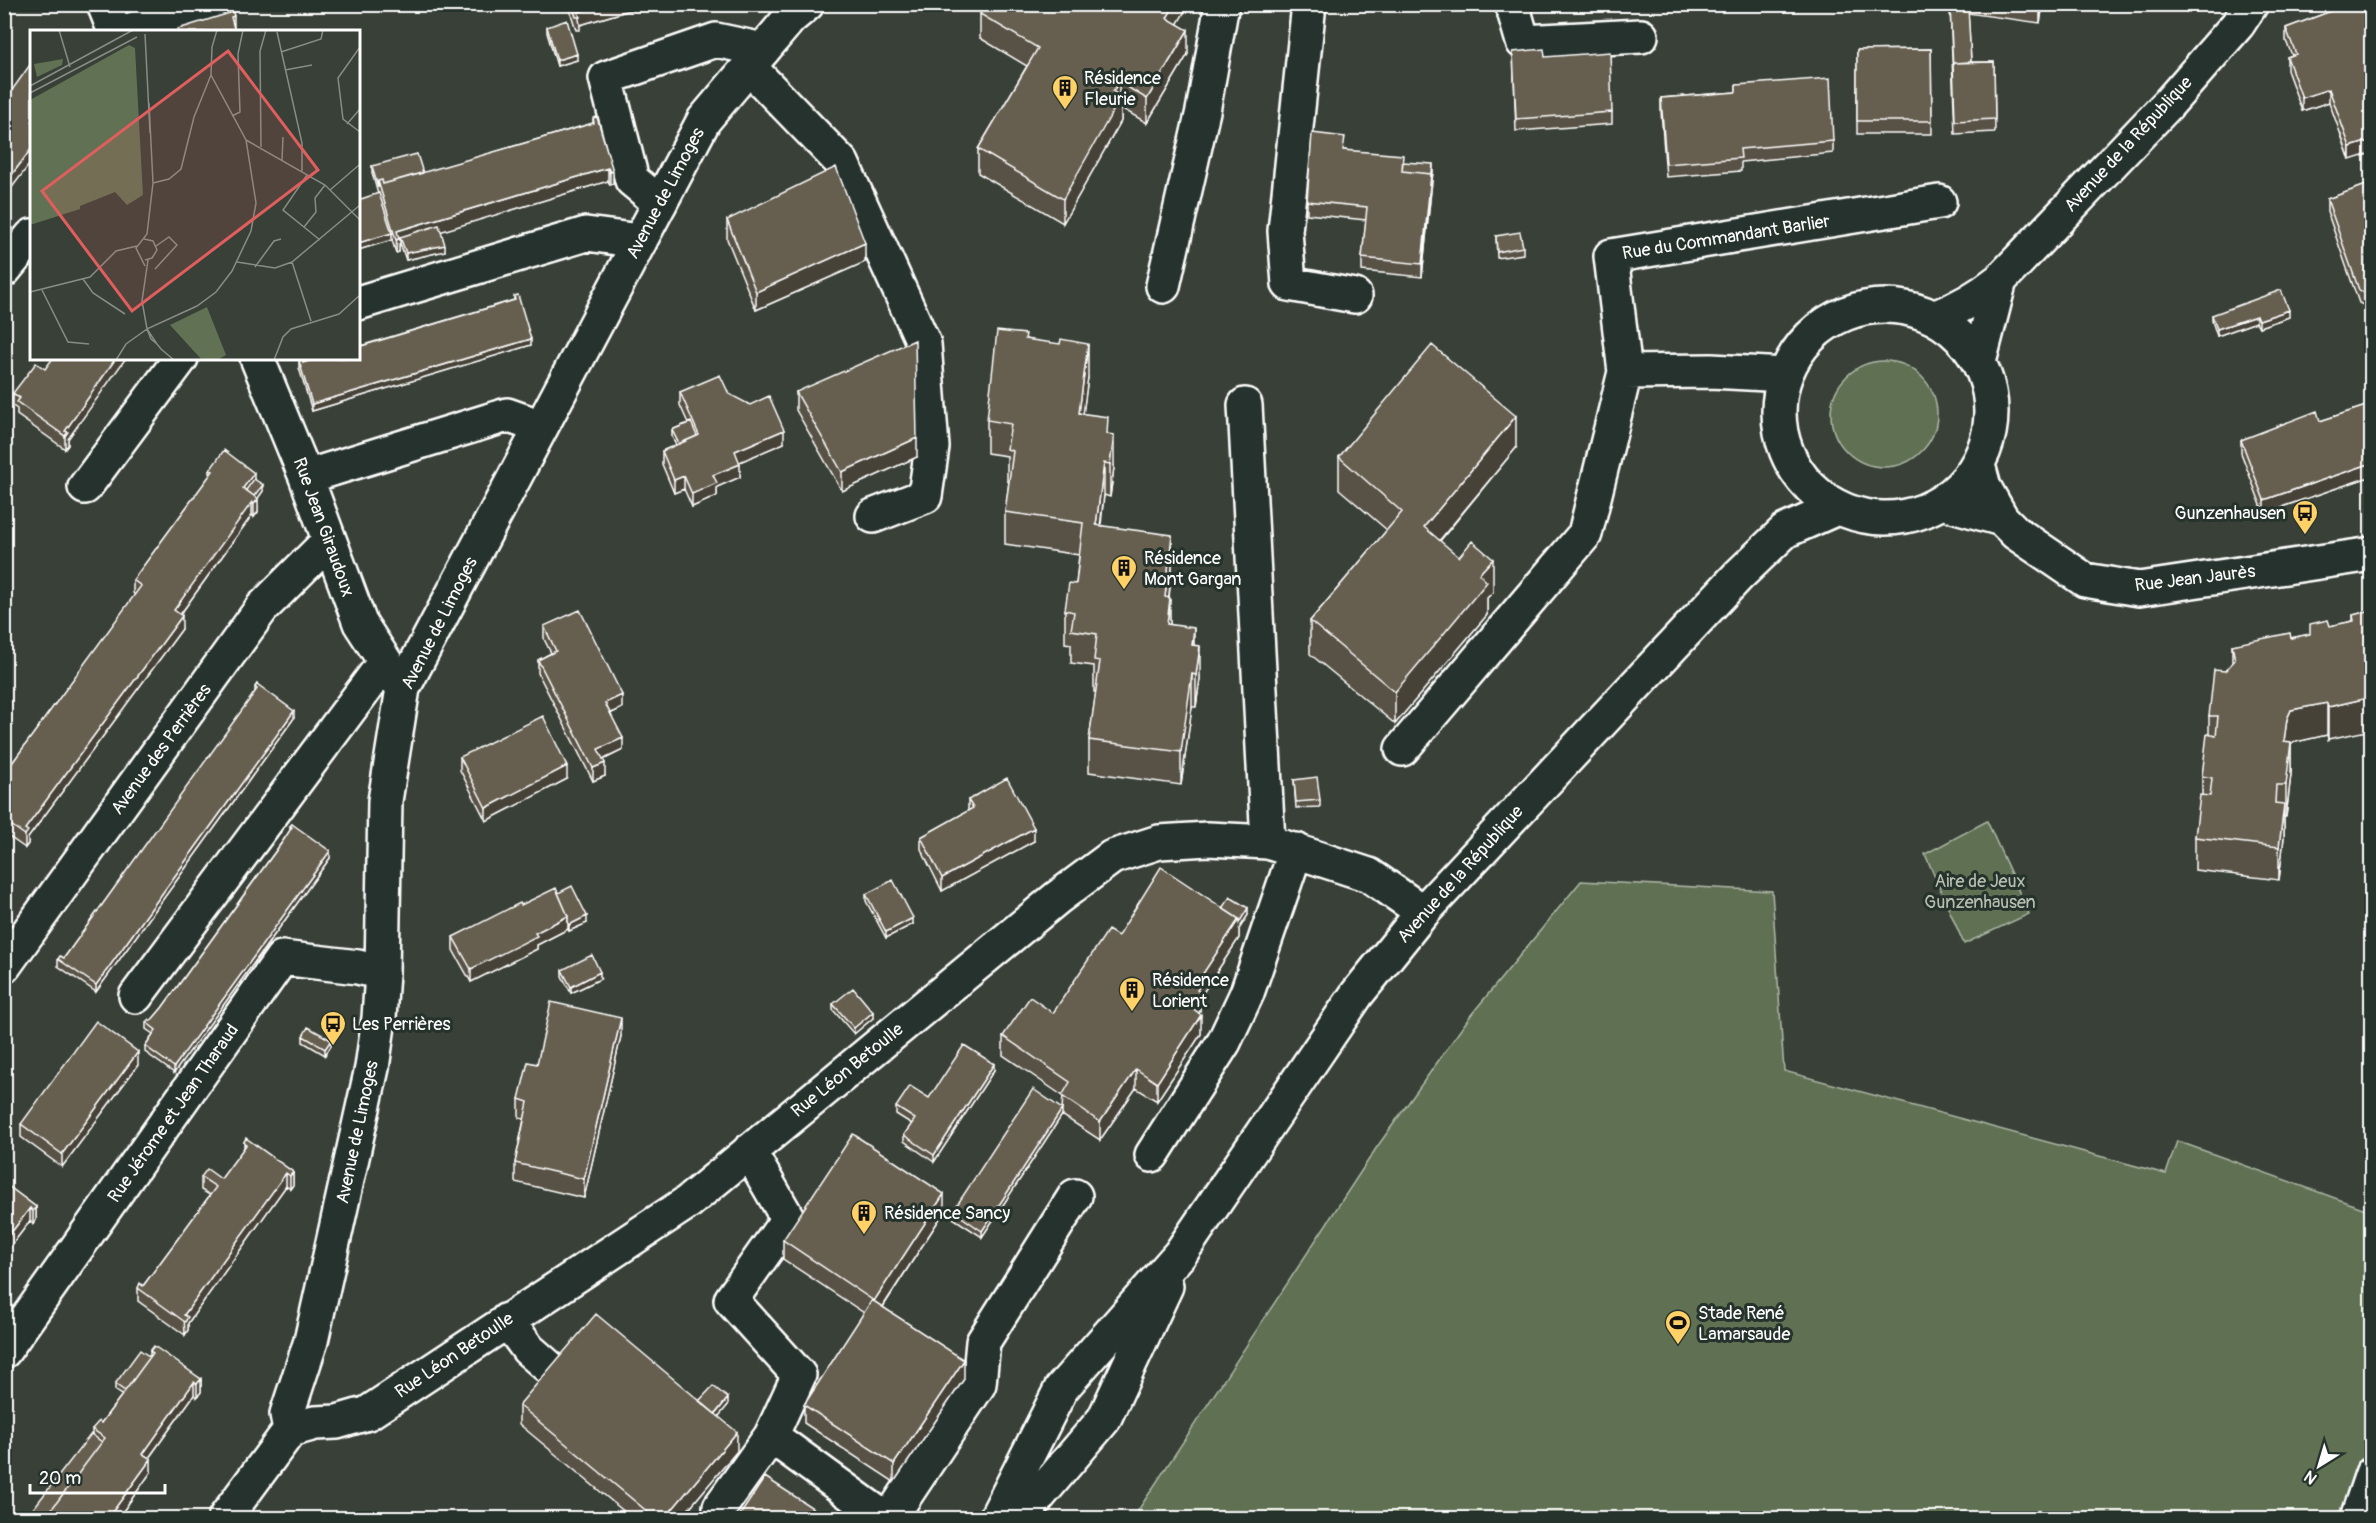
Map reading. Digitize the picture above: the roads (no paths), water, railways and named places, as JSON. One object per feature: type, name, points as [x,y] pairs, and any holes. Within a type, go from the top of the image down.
[{"type":"main road","points":[[104,4],[114,30]]},
{"type":"main road","points":[[131,30],[216,4]]},
{"type":"main road","points":[[1163,286],[1203,111],[1222,4]]},
{"type":"main road","points":[[1309,4],[1285,231],[1289,284],[1355,296]]},
{"type":"main road","points":[[1512,4],[1523,42],[1641,36]]},
{"type":"main road","name":"Avenue de la République","points":[[1936,317],[1978,297],[2000,280],[2169,103],[2238,24],[2251,4]]},
{"type":"main road","name":"Avenue de Limoges","points":[[290,1430],[287,1414],[311,1341],[372,1068],[379,1018],[385,801],[393,675],[541,427],[704,120],[795,9]]},
{"type":"main road","points":[[660,203],[632,180],[606,78],[716,40],[756,58],[842,163],[924,344],[932,447],[925,496],[873,516]]},
{"type":"main road","name":"Rue du Commandant Barlier","points":[[1624,372],[1611,256],[1938,202]]},
{"type":"main road","points":[[360,302],[586,234],[640,241]]},
{"type":"main road","points":[[4,270],[30,238]]},
{"type":"main road","name":"Avenue de la République","points":[[1979,362],[2000,280]]},
{"type":"main road","points":[[1894,305],[1936,317],[1963,339],[1979,362],[1991,396],[1990,432],[1978,465],[1962,486],[1942,502],[1915,514],[1887,518],[1857,514],[1837,508],[1811,488],[1795,468],[1783,438],[1779,406],[1785,375],[1802,344],[1828,322],[1860,308],[1894,305]]},
{"type":"main road","points":[[85,488],[180,360]]},
{"type":"main road","name":"Rue Jean Giraudoux","points":[[258,360],[306,477],[360,623],[393,675]]},
{"type":"main road","points":[[1402,749],[1585,534],[1624,372],[1711,371],[1785,375]]},
{"type":"main road","points":[[1152,1155],[1224,1042],[1243,1003],[1282,846],[1245,405]]},
{"type":"main road","points":[[306,477],[507,415],[541,427]]},
{"type":"main road","name":"Rue Jean Jaurès","points":[[1978,465],[1984,487],[2002,519],[2016,532],[2085,580],[2139,589],[2372,554]]},
{"type":"main road","points":[[1785,531],[1795,468]]},
{"type":"main road","name":"Rue Jean Jaurès","points":[[1942,502],[2002,519]]},
{"type":"main road","name":"Avenue de la République","points":[[996,1518],[1061,1389],[1180,1254],[1357,994],[1423,912],[1739,575],[1785,531],[1837,508]]},
{"type":"main road","name":"Avenue des Perrières","points":[[4,966],[262,608],[329,541]]},
{"type":"main road","points":[[136,996],[393,675]]},
{"type":"main road","name":"Rue Léon Betoulle","points":[[290,1430],[315,1423],[337,1422],[368,1413],[688,1202],[1057,898],[1112,857],[1159,842],[1208,839],[1282,846],[1369,875],[1423,912]]},
{"type":"main road","name":"Rue Jérome et Jean Tharaud","points":[[4,1351],[282,958],[358,967],[382,973]]},
{"type":"main road","points":[[720,1508],[771,1436],[799,1375],[731,1300],[788,1219],[749,1151]]},
{"type":"main road","points":[[890,1518],[979,1384],[983,1342],[1075,1196]]},
{"type":"main road","name":"Avenue de la République","points":[[1020,1518],[1104,1419],[1180,1254]]},
{"type":"main road","points":[[507,1320],[528,1349],[559,1376]]},
{"type":"main road","points":[[225,1518],[290,1430]]},
{"type":"main road","points":[[771,1436],[884,1518]]},
{"type":"main road","points":[[2356,1518],[2372,1474]]},
{"type":"place","name":"Résidence Fleurie","points":[[1065,111]]},
{"type":"place","name":"Gunzenhausen","points":[[2305,536]]},
{"type":"place","name":"Résidence Mont Gargan","points":[[1124,591]]},
{"type":"place","name":"Résidence Lorient","points":[[1132,1013]]},
{"type":"place","name":"Les Perrières","points":[[333,1047]]},
{"type":"place","name":"Résidence Sancy","points":[[864,1236]]},
{"type":"place","name":"Stade René Lamarsaude","points":[[1678,1346]]},
{"type":"park label","name":"Aire de Jeux Gunzenhausen","points":[[1980,891]]}]
